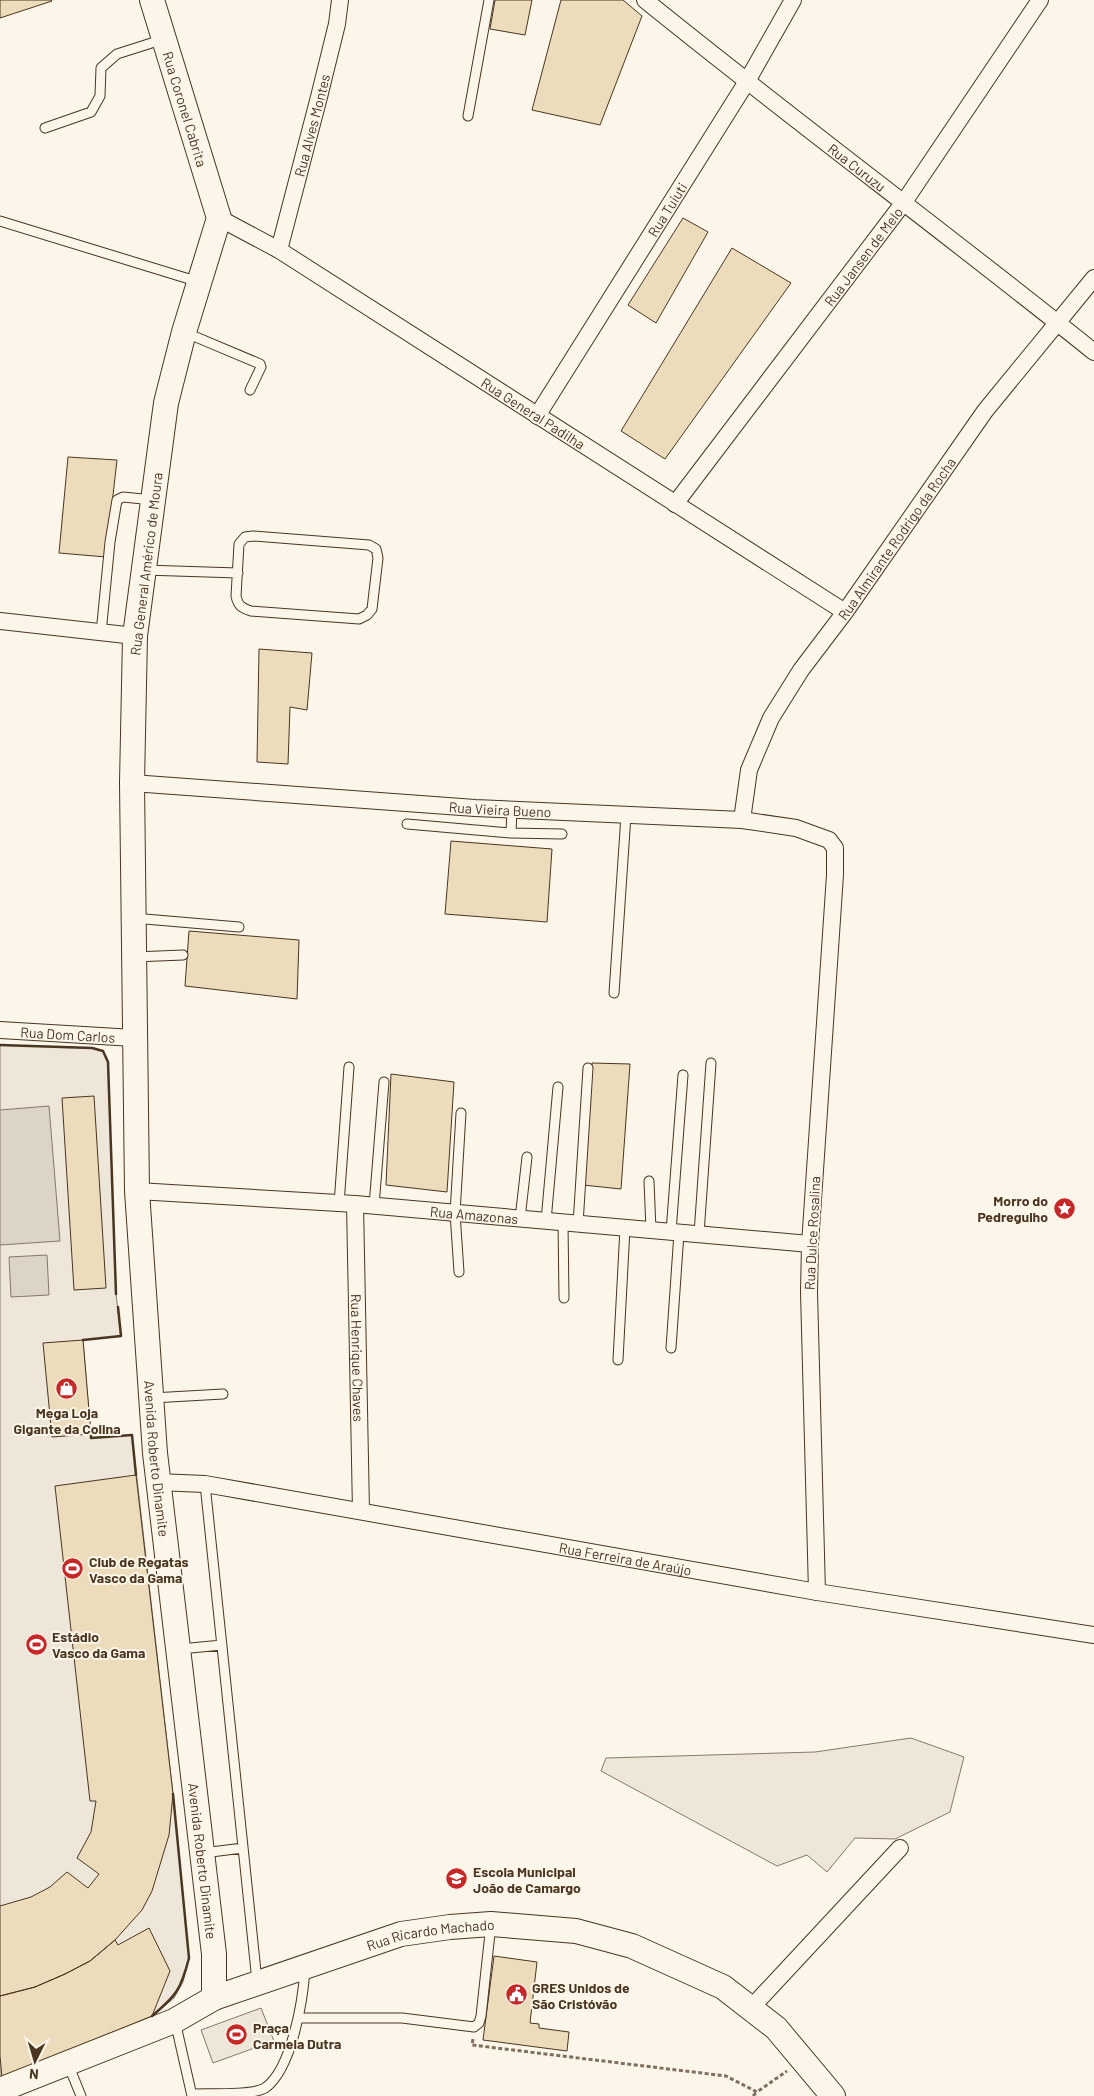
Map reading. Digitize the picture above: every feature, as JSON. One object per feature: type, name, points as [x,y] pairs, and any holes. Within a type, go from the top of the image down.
[{"type":"street","name":"Rua Coronel Cabrita","points":[[152,0],[220,218]]},
{"type":"street","name":"Rua Alves Montes","points":[[278,250],[319,97],[337,24],[340,0]]},
{"type":"street","name":"Rua Curuzu","points":[[645,0],[746,83],[904,202],[1094,352]]},
{"type":"street","name":"Rua Tuiuti","points":[[537,416],[746,83],[793,0]]},
{"type":"street","name":"Rua Jansen de Melo","points":[[675,504],[904,202],[1040,0]]},
{"type":"street","name":"Rua General Padilha","points":[[220,218],[278,250],[846,612]]},
{"type":"street","name":"Rua General Américo de Moura","points":[[134,1038],[132,783],[135,636],[166,402],[184,332],[220,218]]},
{"type":"street","name":"Rua Almirante Rodrigo da Rocha","points":[[742,820],[749,770],[771,718],[801,670],[846,612],[986,411],[1094,278]]},
{"type":"street","points":[[0,621],[135,636]]},
{"type":"street","name":"Rua Vieira Bueno","points":[[132,783],[512,810],[742,820],[796,828],[829,840],[835,848],[835,875]]},
{"type":"street","name":"Rua Dulce Rosalina","points":[[817,1592],[809,1292],[810,1244],[835,875]]},
{"type":"street","name":"Rua Dom Carlos","points":[[0,1030],[134,1038]]},
{"type":"street","name":"Avenida Roberto Dinamite","points":[[134,1038],[137,1191],[157,1482],[214,1954],[214,1998]]},
{"type":"street","name":"Rua Amazonas","points":[[137,1191],[374,1206],[810,1244]]},
{"type":"street","name":"Rua Henrique Chaves","points":[[347,1204],[361,1511]]},
{"type":"street","name":"Rua Ferreira de Araújo","points":[[157,1482],[205,1484],[817,1592],[1094,1635]]},
{"type":"street","points":[[751,2008],[900,1848]]},
{"type":"street","name":"Rua Ricardo Machado","points":[[5,2091],[174,2021],[214,1998],[257,1982],[306,1968],[401,1934],[450,1926],[491,1924],[576,1931],[632,1946],[723,1987],[776,2028],[833,2096]]},
{"type":"lane","points":[[468,116],[489,0]]},
{"type":"lane","points":[[45,128],[91,112],[100,96],[101,68],[118,54],[164,39]]},
{"type":"lane","points":[[0,221],[200,282]]},
{"type":"lane","points":[[184,332],[260,364],[261,367],[250,390]]},
{"type":"lane","points":[[101,633],[110,542],[118,500],[123,497],[153,500]]},
{"type":"lane","points":[[254,536],[369,545],[376,549],[378,558],[372,609],[360,619],[251,611],[242,608],[236,596],[238,573],[239,544],[245,537],[254,536]]},
{"type":"lane","points":[[144,570],[238,573]]},
{"type":"lane","points":[[511,833],[512,810]]},
{"type":"lane","points":[[614,993],[626,815]]},
{"type":"lane","points":[[407,824],[511,833],[562,834]]},
{"type":"lane","points":[[133,918],[239,927]]},
{"type":"lane","points":[[134,957],[183,955]]},
{"type":"lane","points":[[699,1234],[711,1062]]},
{"type":"lane","points":[[347,1204],[349,1067]]},
{"type":"lane","points":[[564,1298],[588,1068]]},
{"type":"lane","points":[[671,1348],[683,1075]]},
{"type":"lane","points":[[374,1206],[384,1082]]},
{"type":"lane","points":[[546,1221],[558,1087]]},
{"type":"lane","points":[[459,1272],[455,1213],[461,1113]]},
{"type":"lane","points":[[520,1219],[527,1157]]},
{"type":"lane","points":[[649,1181],[651,1230]]},
{"type":"lane","points":[[618,1360],[626,1228]]},
{"type":"lane","points":[[151,1398],[223,1394]]},
{"type":"lane","points":[[205,1484],[257,1982]]},
{"type":"lane","points":[[177,1650],[222,1645]]},
{"type":"lane","points":[[202,1853],[243,1848]]},
{"type":"lane","points":[[300,2018],[402,2018],[474,2027],[481,2016],[491,1924]]},
{"type":"lane","points":[[174,2021],[192,2095],[266,2092],[289,2048],[300,2018],[306,1968]]},
{"type":"lane","points":[[68,2064],[81,2096]]},
{"type":"path","points":[[474,2027],[472,2045],[726,2076],[757,2092]]},
{"type":"path","points":[[753,2096],[804,2060]]},
{"type":"shaded area","name":"Club de Regatas Vasco da Gama","points":[[0,1045],[92,1048],[103,1051],[108,1062],[116,1294],[121,1336],[83,1340],[91,1438],[132,1435],[173,1794],[189,1958],[183,1982],[174,1998],[152,2016],[0,2079]]},
{"type":"shaded area","points":[[49,1106],[60,1241],[0,1245],[0,1110]]},
{"type":"shaded area","points":[[47,1255],[49,1295],[11,1297],[9,1257]]},
{"type":"shaded area","points":[[911,1738],[964,1757],[950,1812],[895,1839],[855,1838],[827,1872],[807,1855],[777,1866],[601,1771],[606,1758],[815,1752]]},
{"type":"shaded area","name":"Praça Carmela Dutra","points":[[261,2008],[274,2041],[213,2063],[201,2030]]},
{"type":"building","points":[[0,0],[51,0],[52,1],[0,18]]},
{"type":"building","points":[[495,0],[532,0],[525,35],[490,29]]},
{"type":"building","points":[[561,0],[623,0],[642,16],[600,125],[532,110]]},
{"type":"building","points":[[683,218],[708,232],[656,323],[628,305]]},
{"type":"building","points":[[732,248],[791,283],[665,459],[621,431]]},
{"type":"building","points":[[68,457],[117,460],[106,557],[59,553]]},
{"type":"building","points":[[259,649],[312,653],[307,710],[290,707],[288,764],[257,762]]},
{"type":"building","points":[[451,841],[552,849],[547,922],[445,914]]},
{"type":"building","points":[[189,931],[299,940],[297,999],[185,986]]},
{"type":"building","points":[[592,1063],[630,1064],[621,1189],[583,1185]]},
{"type":"building","points":[[391,1074],[454,1082],[447,1192],[386,1185]]},
{"type":"building","points":[[94,1096],[106,1288],[74,1290],[62,1098]]},
{"type":"building","name":"Mega Loja Gigante da Colina","points":[[83,1340],[91,1434],[52,1437],[43,1343]]},
{"type":"building","points":[[136,1475],[173,1794],[169,1835],[152,1891],[142,1910],[115,1940],[90,1961],[65,1974],[35,1987],[0,1996],[0,1906],[31,1897],[50,1887],[67,1872],[88,1888],[99,1874],[77,1858],[91,1832],[96,1801],[90,1801],[55,1486]]},
{"type":"building","points":[[149,1928],[170,1971],[152,2016],[2,2078],[0,1996],[35,1987],[65,1974],[90,1961],[115,1940],[118,1945]]},
{"type":"building","name":"GRES Unidos de São Cristóvão","points":[[494,1956],[537,1962],[530,2023],[539,2024],[539,2028],[569,2032],[567,2051],[483,2040]]},
{"type":"wall","points":[[0,1045],[92,1048],[103,1051],[108,1062],[116,1294]]},
{"type":"wall","points":[[83,1340],[121,1336],[118,1307]]},
{"type":"wall","points":[[91,1434],[91,1438],[132,1435],[136,1475]]},
{"type":"wall","points":[[152,2016],[177,1991],[189,1958],[173,1794]]},
{"type":"place","name":"Morro do Pedregulho","points":[[1064,1208]]},
{"type":"place","name":"Mega Loja Gigante da Colina","points":[[67,1389]]},
{"type":"place","name":"Club de Regatas Vasco da Gama","points":[[73,1569]]},
{"type":"place","name":"Estádio Vasco da Gama","points":[[36,1644]]},
{"type":"place","name":"Escola Municipal João de Camargo","points":[[457,1879]]},
{"type":"place","name":"GRES Unidos de São Cristóvão","points":[[516,1995]]},
{"type":"place","name":"Praça Carmela Dutra","points":[[237,2035]]}]
